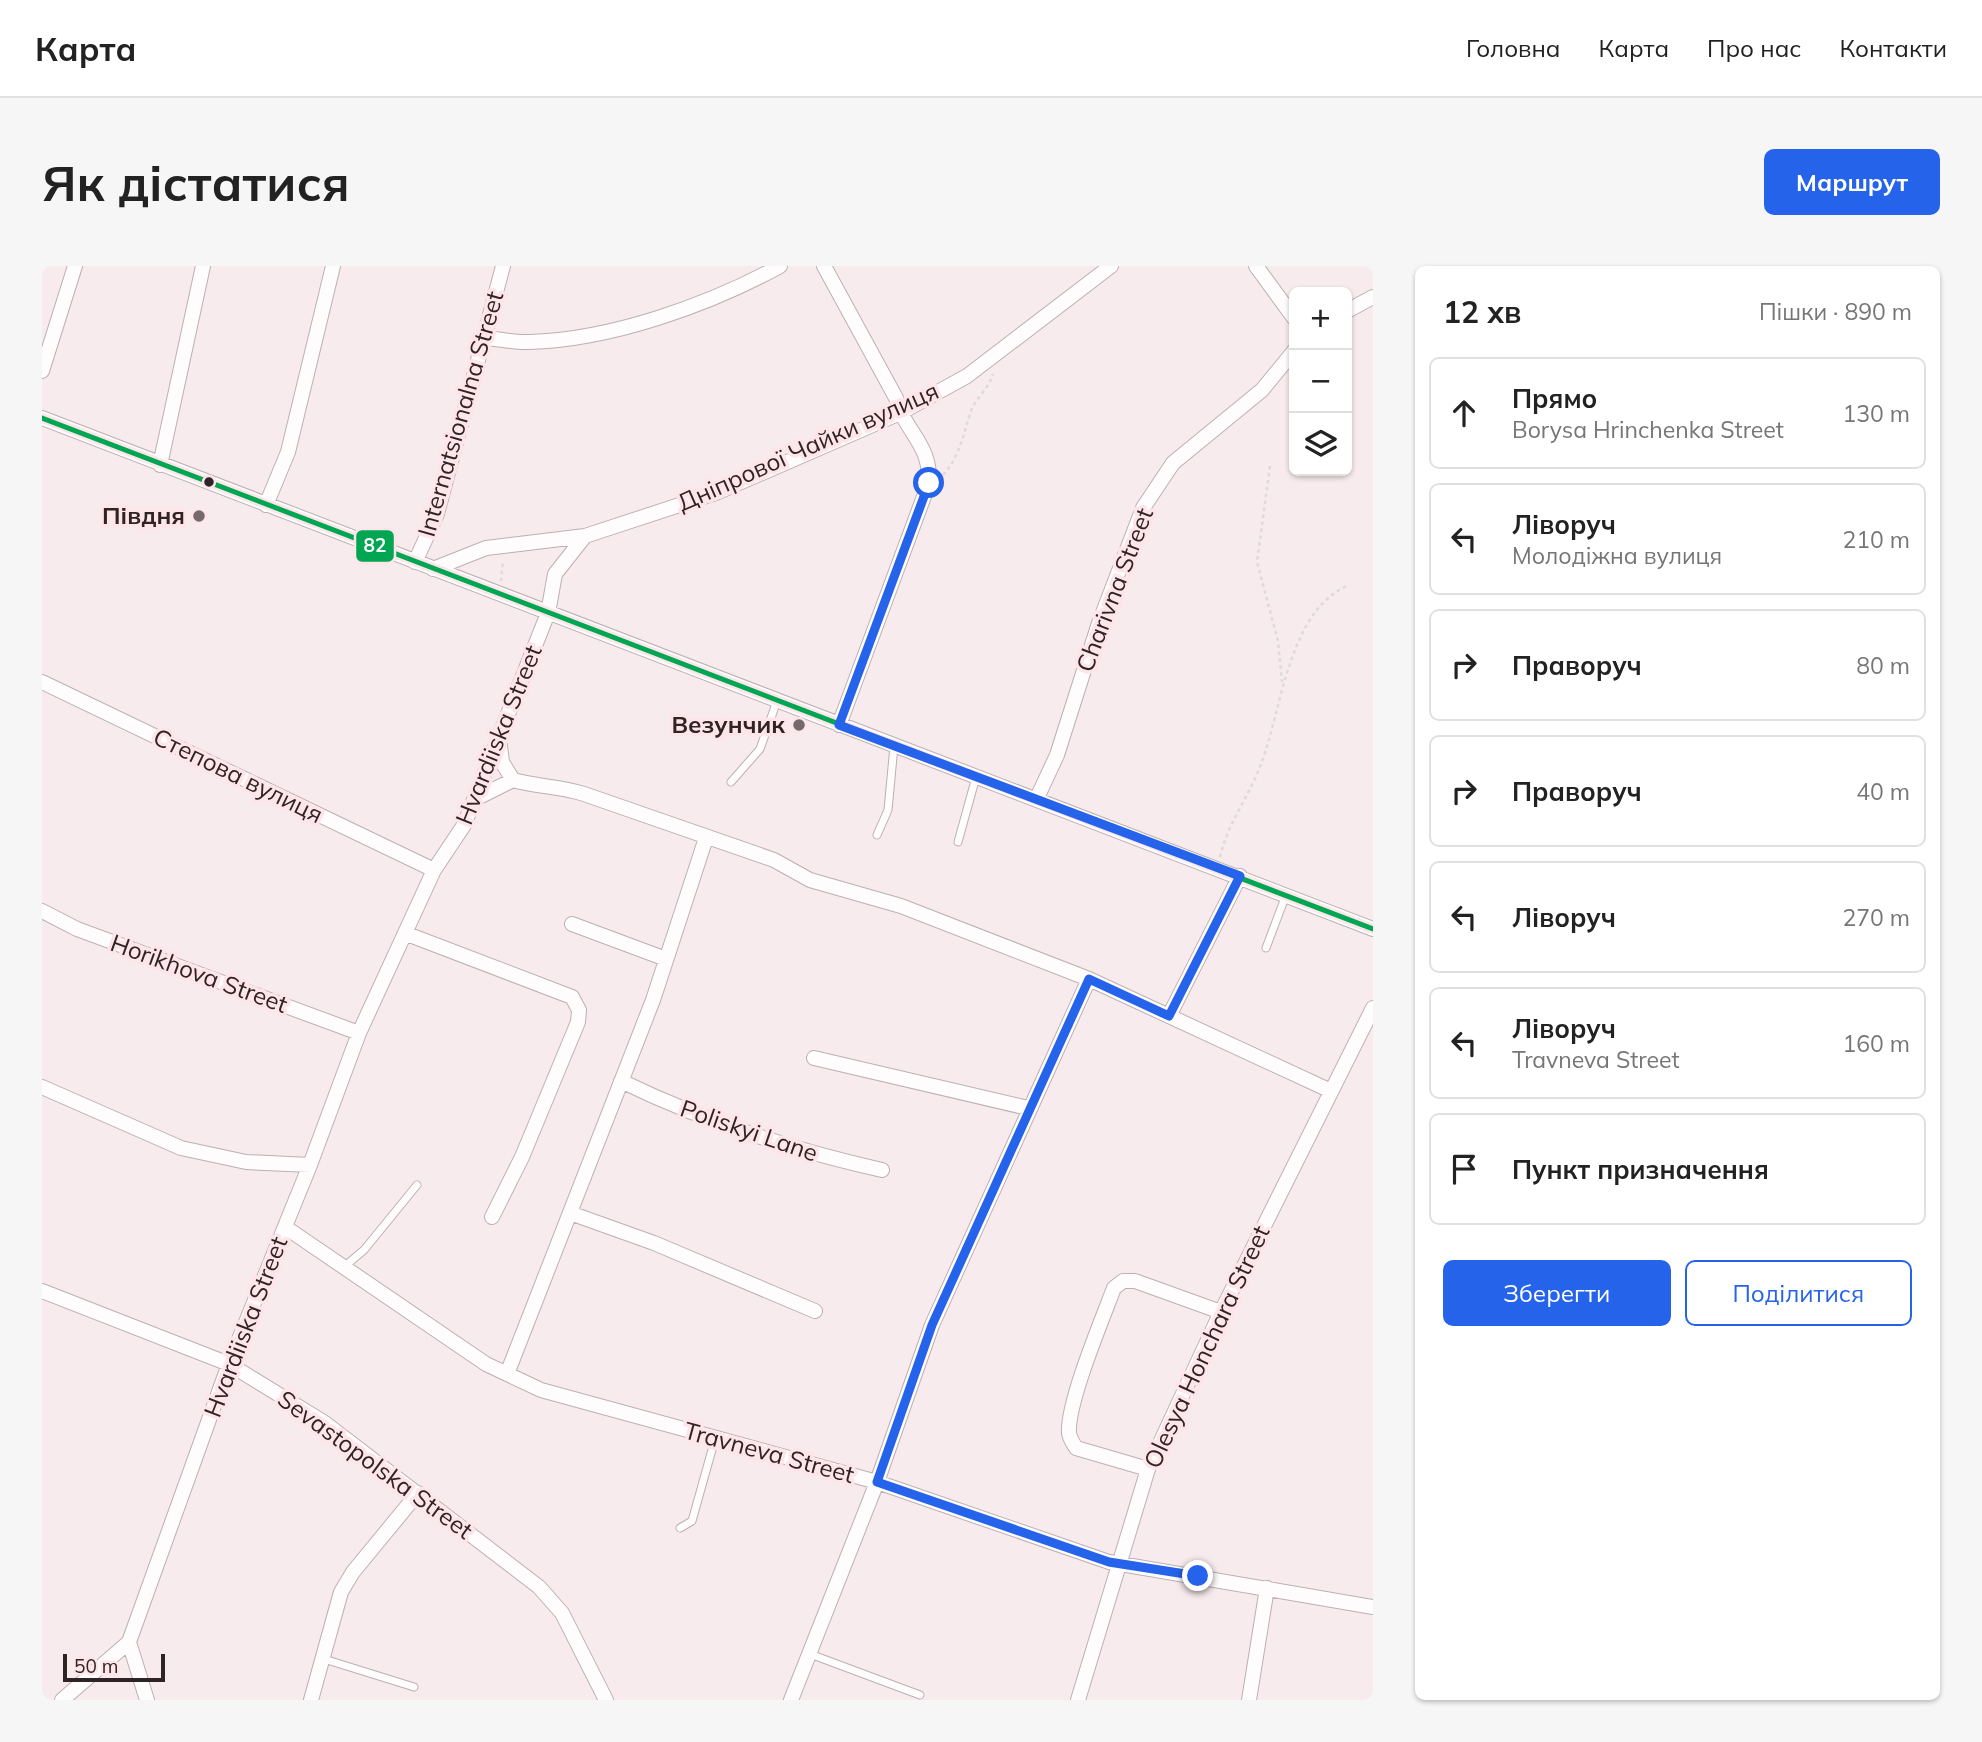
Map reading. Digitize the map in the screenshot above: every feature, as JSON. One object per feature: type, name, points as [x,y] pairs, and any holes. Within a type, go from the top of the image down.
[{"type":"street","points":[[42,371],[75,266]]},
{"type":"street","points":[[160,465],[203,266]]},
{"type":"street","points":[[266,505],[288,452],[334,266]]},
{"type":"street","name":"Internatsionalna Street","points":[[415,562],[437,514],[503,266]]},
{"type":"street","points":[[486,338],[527,343],[571,338],[642,322],[686,308],[780,266]]},
{"type":"street","points":[[824,266],[896,398],[900,413],[927,455],[929,483],[839,725]]},
{"type":"street","name":"Дніпрової Чайки вулиця","points":[[433,569],[486,548],[585,536],[716,493],[900,413],[967,376],[1111,266]]},
{"type":"street","points":[[1256,266],[1289,311]]},
{"type":"street","points":[[1352,308],[1373,297]]},
{"type":"street","name":"Charivna Street","points":[[1037,798],[1057,755],[1099,623],[1143,508],[1173,463],[1262,390],[1289,357]]},
{"type":"street","points":[[42,418],[894,746],[1218,867],[1373,929]]},
{"type":"street","name":"Hvardiiska Street","points":[[62,1700],[130,1642],[229,1364],[310,1165],[359,1033],[407,934],[434,870],[464,825],[548,613],[555,574],[585,536]]},
{"type":"street","name":"Степова вулиця","points":[[42,682],[434,870]]},
{"type":"street","points":[[499,738],[502,762],[513,780]]},
{"type":"street","points":[[475,799],[513,780],[534,786],[560,786],[774,860],[810,880],[901,906],[1089,979],[1331,1091]]},
{"type":"street","points":[[508,1374],[621,1081],[666,959],[706,838]]},
{"type":"street","points":[[1169,1016],[1240,876]]},
{"type":"street","name":"Horikhova Street","points":[[42,911],[76,929],[359,1033]]},
{"type":"street","points":[[572,924],[666,959]]},
{"type":"street","points":[[407,934],[572,998],[579,1010],[578,1022],[522,1157],[492,1217]]},
{"type":"street","points":[[791,1700],[877,1482],[932,1325],[1028,1108],[1089,979]]},
{"type":"street","name":"Olesya Honchara Street","points":[[1078,1700],[1122,1564],[1149,1469],[1221,1312],[1373,1008]]},
{"type":"street","points":[[814,1058],[1028,1108]]},
{"type":"street","name":"Poliskyi Lane","points":[[621,1081],[674,1107],[833,1159],[882,1170]]},
{"type":"street","points":[[42,1087],[181,1148],[246,1162],[310,1165]]},
{"type":"street","points":[[570,1213],[654,1242],[815,1311]]},
{"type":"street","name":"Travneva Street","points":[[285,1227],[486,1364],[541,1390],[877,1482],[1122,1564],[1373,1607]]},
{"type":"street","points":[[1149,1469],[1076,1448],[1069,1437],[1069,1424],[1083,1375],[1114,1288],[1123,1281],[1135,1281],[1221,1312]]},
{"type":"street","name":"Sevastopolska Street","points":[[42,1291],[229,1364],[325,1423],[547,1595],[562,1613],[607,1700]]},
{"type":"street","points":[[311,1700],[341,1592],[353,1572],[418,1493]]},
{"type":"street","points":[[1249,1700],[1267,1588]]},
{"type":"street","points":[[130,1642],[147,1700]]},
{"type":"lane","points":[[731,782],[760,749],[777,701]]},
{"type":"lane","points":[[877,835],[888,810],[894,746]]},
{"type":"lane","points":[[958,842],[976,776]]},
{"type":"lane","points":[[1266,948],[1286,894]]},
{"type":"lane","points":[[345,1266],[364,1250],[417,1185]]},
{"type":"lane","points":[[680,1528],[692,1521],[715,1439]]},
{"type":"lane","points":[[809,1654],[920,1695]]},
{"type":"lane","points":[[324,1658],[414,1687]]},
{"type":"path","points":[[943,475],[959,453],[971,409],[990,385],[1000,352]]},
{"type":"path","points":[[1218,867],[1222,849],[1261,766],[1278,716],[1282,685],[1278,641],[1257,562],[1270,466]]},
{"type":"path","points":[[503,595],[501,578],[505,546]]},
{"type":"path","points":[[1282,685],[1304,632],[1320,605],[1337,590],[1349,585]]},
{"type":"transit line","name":"82","points":[[42,418],[1373,929]]},
{"type":"place","name":"Півдня","points":[[199,516]]},
{"type":"place","name":"Везунчик","points":[[799,725]]},
{"type":"route","points":[[929,483],[839,725],[1240,876],[1169,1016],[1089,979],[932,1325],[877,1482],[1109,1562],[1198,1576]]}]
